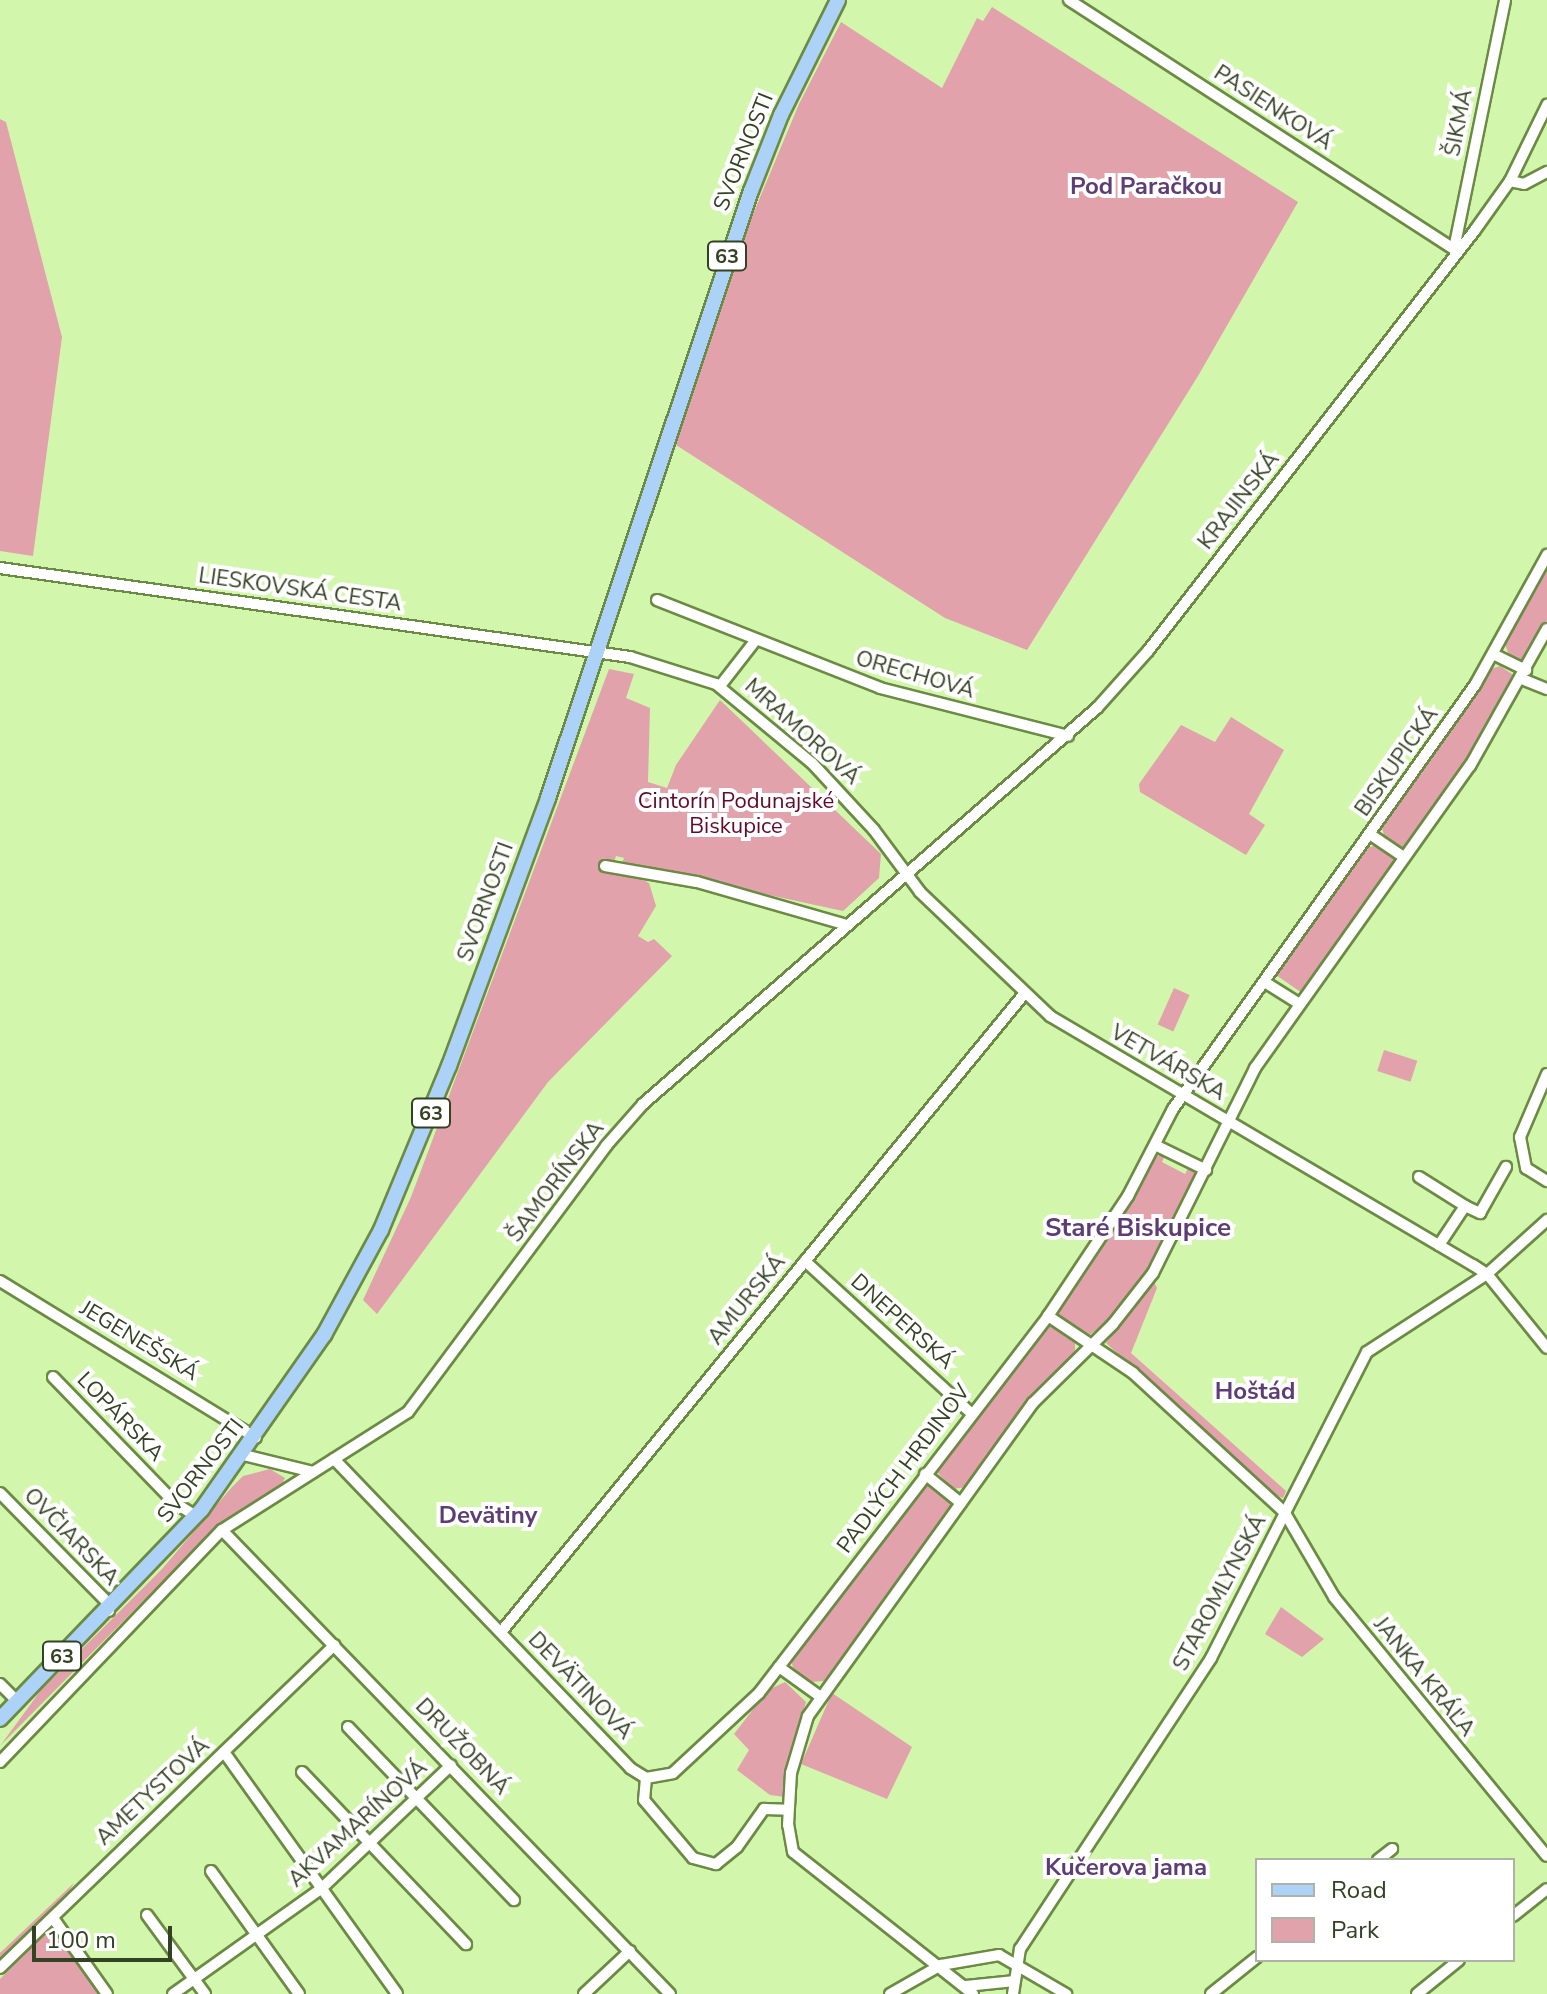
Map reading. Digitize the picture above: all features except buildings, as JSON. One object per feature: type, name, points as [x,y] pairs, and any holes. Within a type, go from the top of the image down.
[{"type":"main road","name":"SVORNOSTI","points":[[0,1719],[109,1611],[196,1516],[244,1455],[324,1335],[400,1189],[542,812],[746,204],[784,110],[838,0]]},
{"type":"street","name":"PASIENKOVÁ","points":[[1069,0],[1456,251]]},
{"type":"street","name":"ŠIKMÁ","points":[[1456,251],[1505,0]]},
{"type":"street","name":"KRAJINSKÁ","points":[[907,875],[1068,736],[1148,651],[1510,181],[1547,105]]},
{"type":"street","points":[[1510,181],[1524,184],[1547,172]]},
{"type":"street","name":"BISKUPICKÁ","points":[[1184,1095],[1371,835],[1493,654],[1547,555]]},
{"type":"street","name":"LIESKOVSKÁ CESTA","points":[[0,568],[594,652]]},
{"type":"street","name":"ORECHOVÁ","points":[[657,600],[880,688],[1068,736]]},
{"type":"street","points":[[1015,1981],[970,1990],[941,1965],[801,1862],[790,1844],[788,1810],[794,1754],[818,1695],[1033,1403],[1090,1345],[1153,1273],[1228,1120],[1299,1004],[1470,766],[1547,629]]},
{"type":"street","points":[[720,686],[755,641]]},
{"type":"street","name":"MRAMOROVÁ","points":[[594,652],[654,662],[720,686],[766,720],[833,785],[907,875]]},
{"type":"street","points":[[1493,654],[1547,689]]},
{"type":"street","points":[[1371,835],[1404,857]]},
{"type":"street","points":[[605,866],[697,882],[847,925]]},
{"type":"street","name":"ŠAMORÍNSKA","points":[[0,1762],[222,1530],[400,1418],[425,1394],[633,1114],[907,875]]},
{"type":"street","name":"VETVÁRSKA","points":[[907,875],[1058,1022],[1487,1274],[1547,1348]]},
{"type":"street","points":[[1266,983],[1299,1004]]},
{"type":"street","name":"AMURSKÁ","points":[[501,1632],[1025,993]]},
{"type":"street","points":[[1547,1074],[1520,1137],[1526,1168],[1547,1181]]},
{"type":"street","name":"PADLÝCH HRDINOV","points":[[646,1778],[673,1773],[722,1732],[779,1667],[1048,1316],[1094,1251],[1184,1095]]},
{"type":"street","points":[[1155,1145],[1206,1170]]},
{"type":"street","points":[[1419,1177],[1480,1213],[1506,1167]]},
{"type":"street","points":[[1439,1245],[1465,1206]]},
{"type":"street","name":"STAROMLYNSKÁ","points":[[1016,1963],[1211,1658],[1367,1352],[1487,1274],[1547,1220]]},
{"type":"street","name":"DNEPERSKÁ","points":[[805,1261],[971,1413]]},
{"type":"street","name":"JEGENEŠSKÁ","points":[[0,1281],[256,1438]]},
{"type":"street","name":"JANKA KRÁĽA","points":[[1048,1316],[1090,1345],[1101,1347],[1133,1373],[1285,1513],[1334,1597],[1547,1856]]},
{"type":"street","name":"LOPÁRSKA","points":[[53,1377],[175,1503],[196,1516]]},
{"type":"street","points":[[244,1455],[313,1472]]},
{"type":"street","name":"DEVÄTINOVÁ","points":[[334,1459],[630,1768],[646,1778]]},
{"type":"street","points":[[925,1474],[961,1503]]},
{"type":"street","name":"OVČIARSKA","points":[[0,1493],[107,1602],[109,1611]]},
{"type":"street","name":"DRUŽOBNÁ","points":[[222,1530],[670,1994]]},
{"type":"street","name":"AMETYSTOVÁ","points":[[0,1968],[335,1645]]},
{"type":"street","points":[[779,1667],[818,1695]]},
{"type":"street","points":[[0,1684],[16,1700]]},
{"type":"street","points":[[348,1727],[514,1900]]},
{"type":"street","points":[[224,1752],[397,1994]]},
{"type":"street","name":"AKVAMARÍNOVÁ","points":[[173,1994],[322,1888],[451,1765]]},
{"type":"street","points":[[302,1772],[466,1944]]},
{"type":"street","points":[[646,1778],[644,1800],[659,1823],[693,1858],[710,1864],[737,1847],[764,1809],[788,1810]]},
{"type":"street","points":[[1381,1858],[1392,1849]]},
{"type":"street","points":[[211,1871],[299,1994]]},
{"type":"street","points":[[1515,1914],[1547,1889]]},
{"type":"street","points":[[147,1915],[205,1994]]},
{"type":"street","points":[[53,1918],[107,1994]]},
{"type":"street","points":[[584,1994],[630,1951]]},
{"type":"street","points":[[890,1994],[941,1965],[999,1955],[1066,1994]]},
{"type":"street","points":[[1211,1994],[1255,1959]]},
{"type":"street","points":[[1417,1994],[1457,1962]]},
{"type":"street","points":[[1013,1994],[1016,1963]]},
{"type":"green space","points":[[992,7],[1298,202],[1198,376],[1027,650],[945,618],[676,445],[743,238],[799,104],[841,22],[942,88],[977,18],[983,21]]},
{"type":"green space","points":[[0,119],[6,122],[62,337],[33,556],[0,551]]},
{"type":"green space","points":[[1547,566],[1547,620],[1528,658],[1521,660],[1509,655],[1505,644]]},
{"type":"green space","points":[[1500,666],[1515,676],[1465,767],[1407,846],[1399,848],[1385,838],[1382,828],[1491,669]]},
{"type":"green space","name":"Cintorín Podunajské Biskupice","points":[[609,669],[634,674],[626,698],[650,708],[648,782],[667,788],[676,765],[720,700],[881,854],[879,878],[843,911],[622,863],[624,858],[616,856],[614,862],[606,860],[649,883],[656,906],[638,936],[648,942],[654,939],[672,956],[548,1082],[377,1314],[363,1300],[411,1197]]},
{"type":"green space","points":[[1231,717],[1284,750],[1249,814],[1265,825],[1246,855],[1140,792],[1139,784],[1181,725],[1215,742]]},
{"type":"green space","points":[[1375,846],[1394,858],[1394,867],[1302,993],[1276,975],[1369,847]]},
{"type":"green space","points":[[1174,988],[1190,995],[1173,1031],[1158,1025]]},
{"type":"green space","points":[[1384,1050],[1417,1061],[1410,1082],[1377,1071]]},
{"type":"green space","points":[[1165,1155],[1162,1162],[1185,1174],[1189,1167],[1197,1175],[1169,1239],[1138,1286],[1115,1315],[1087,1337],[1058,1314],[1058,1309],[1104,1245],[1156,1156]]},
{"type":"green space","points":[[1154,1282],[1157,1288],[1131,1353],[1286,1491],[1283,1498],[1272,1494],[1106,1343]]},
{"type":"green space","points":[[1054,1325],[1075,1341],[1075,1352],[1038,1390],[966,1487],[953,1489],[935,1470],[1044,1327]]},
{"type":"green space","points":[[270,1469],[285,1478],[281,1486],[220,1523],[0,1746],[41,1690],[162,1569],[232,1487],[243,1476]]},
{"type":"green space","points":[[923,1486],[934,1486],[951,1499],[950,1509],[824,1681],[811,1682],[793,1668],[791,1659]]},
{"type":"green space","points":[[1281,1607],[1324,1639],[1302,1657],[1265,1634]]},
{"type":"green space","points":[[785,1682],[806,1702],[790,1753],[785,1797],[770,1795],[737,1770],[749,1750],[734,1734],[768,1690]]},
{"type":"green space","points":[[832,1693],[912,1747],[887,1799],[801,1764]]},
{"type":"green space","points":[[74,1883],[65,1898],[0,1962],[0,1953]]},
{"type":"green space","points":[[53,1927],[99,1994],[0,1994],[0,1979]]},
{"type":"district","name":"Pod Paračkou","points":[[1146,187]]},
{"type":"district","name":"Staré Biskupice","points":[[1138,1228]]},
{"type":"district","name":"Hoštád","points":[[1255,1392]]},
{"type":"district","name":"Devätiny","points":[[488,1516]]},
{"type":"district","name":"Kučerova jama","points":[[1126,1868]]}]
